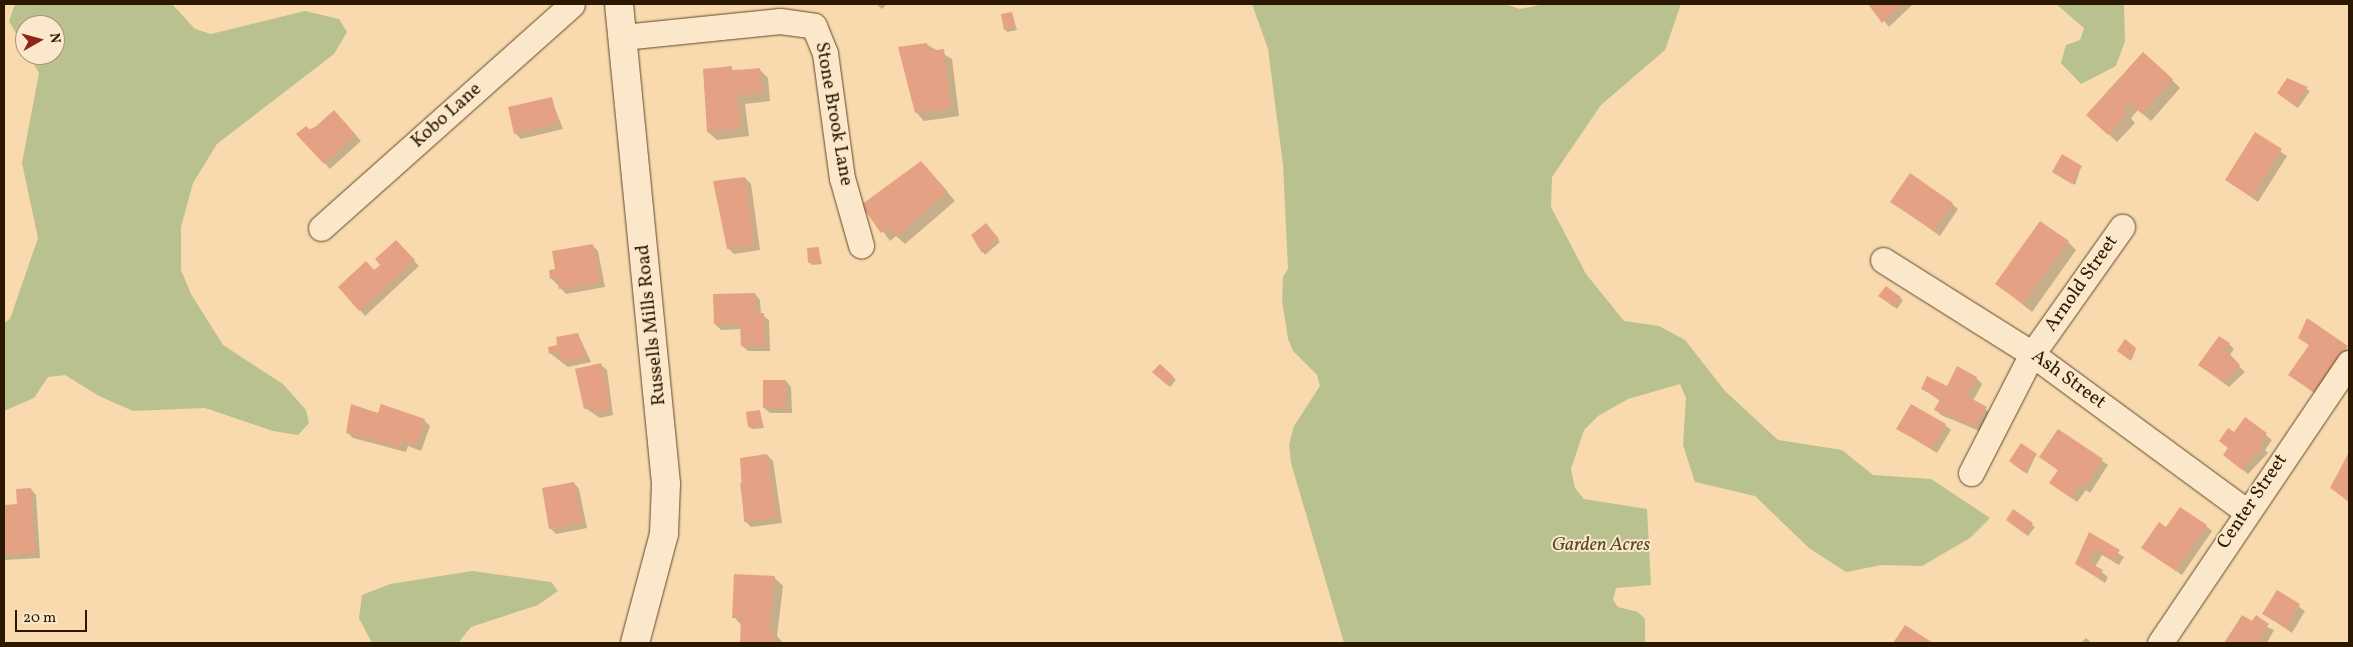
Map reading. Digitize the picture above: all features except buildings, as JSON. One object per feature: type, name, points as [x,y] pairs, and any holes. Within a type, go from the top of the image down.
[{"type":"main road","name":"Russells Mills Road","points":[[619,4],[666,484],[664,534],[635,643]]},
{"type":"street","name":"Kobo Lane","points":[[321,228],[572,4]]},
{"type":"street","name":"Stone Brook Lane","points":[[623,37],[780,20],[814,26],[825,53],[842,178],[860,245]]},
{"type":"street","name":"Arnold Street","points":[[1971,473],[2032,354],[2122,227]]},
{"type":"street","name":"Ash Street","points":[[1882,260],[2032,354],[2246,511]]},
{"type":"street","name":"Center Street","points":[[2160,643],[2246,511],[2349,363]]},
{"type":"green space","points":[[15,4],[172,4],[195,29],[211,34],[305,11],[339,19],[347,32],[334,54],[217,144],[193,183],[181,227],[181,270],[191,294],[223,345],[283,384],[306,410],[309,423],[298,435],[273,431],[205,408],[133,411],[99,396],[65,375],[48,377],[34,398],[4,411],[4,323],[10,319],[38,238],[22,163],[39,73],[35,65],[65,65],[65,15],[15,15],[15,32],[9,21]]},
{"type":"green space","name":"Garden Acres","points":[[1252,4],[1505,4],[1520,9],[1544,4],[1681,4],[1665,50],[1601,105],[1552,177],[1551,207],[1586,274],[1624,321],[1659,326],[1685,340],[1725,391],[1778,440],[1842,450],[1873,475],[1931,479],[1990,518],[1970,538],[1922,566],[1882,565],[1846,572],[1809,548],[1755,496],[1695,482],[1683,445],[1686,398],[1680,384],[1628,399],[1598,416],[1584,430],[1571,469],[1575,488],[1584,499],[1647,509],[1651,585],[1616,588],[1613,600],[1618,607],[1638,612],[1645,619],[1645,643],[1344,643],[1291,463],[1289,445],[1294,426],[1320,386],[1317,375],[1293,351],[1288,339],[1282,300],[1283,277],[1288,269],[1283,165],[1268,49]]},
{"type":"green space","points":[[2056,4],[2124,4],[2125,41],[2116,66],[2081,84],[2061,63],[2066,45],[2080,40],[2084,28]]},
{"type":"green space","points":[[472,571],[551,582],[558,591],[538,605],[471,627],[458,643],[372,643],[359,618],[362,595],[390,584]]}]
